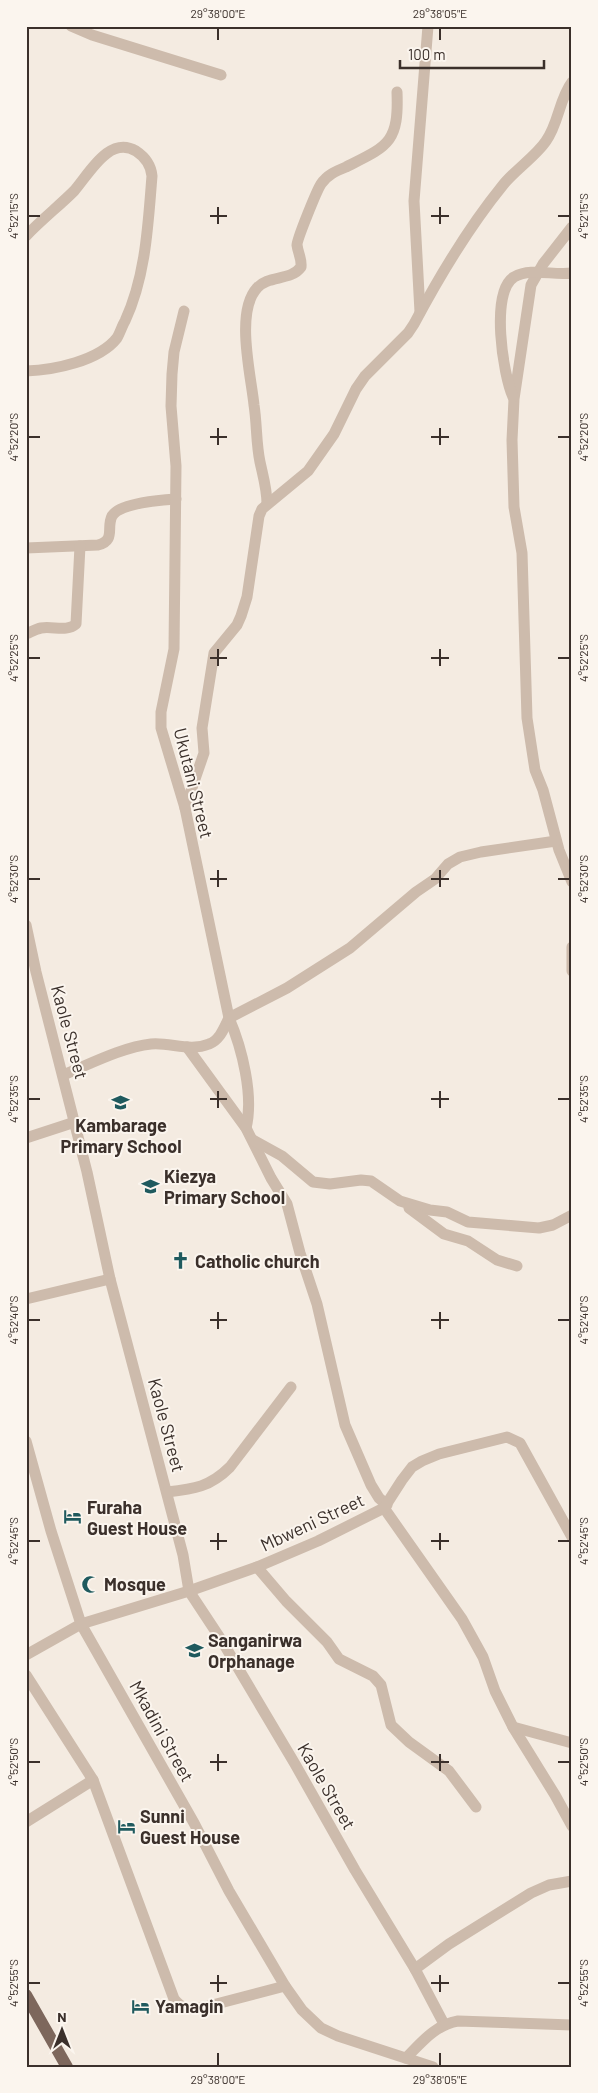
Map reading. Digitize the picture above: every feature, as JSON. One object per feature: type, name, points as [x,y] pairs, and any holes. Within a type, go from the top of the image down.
[{"type":"main road","points":[[26,1995],[67,2067]]},
{"type":"street","points":[[71,26],[92,36],[221,75]]},
{"type":"street","points":[[420,312],[414,201],[428,26]]},
{"type":"street","points":[[185,808],[204,753],[202,728],[214,653],[237,625],[241,616],[248,591],[259,516],[267,504],[308,471],[334,434],[356,389],[365,376],[408,333],[466,233],[504,184],[546,142],[572,82]]},
{"type":"street","points":[[267,504],[258,448],[247,346],[247,314],[251,298],[257,287],[266,281],[293,274],[301,267],[302,261],[297,244],[315,193],[327,176],[370,155],[389,140],[397,122],[397,92]]},
{"type":"street","points":[[26,236],[75,190],[105,155],[115,149],[128,147],[141,154],[148,163],[152,176],[140,278],[117,338],[94,356],[68,365],[26,371]]},
{"type":"street","points":[[572,227],[537,272],[530,285],[514,399],[512,440],[514,506],[522,553],[527,718],[536,770],[556,841],[572,882]]},
{"type":"street","points":[[514,399],[506,375],[503,357],[502,301],[506,288],[512,279],[522,274],[537,272],[572,273]]},
{"type":"street","name":"Ukutani Street","points":[[184,311],[174,352],[171,392],[175,439],[176,499],[174,649],[161,712],[161,728],[185,808],[229,1018],[237,1036],[249,1104],[246,1128]]},
{"type":"street","points":[[26,548],[105,544],[109,538],[112,517],[124,508],[147,502],[176,499]]},
{"type":"street","points":[[26,634],[39,628],[56,626],[67,628],[76,624],[80,546]]},
{"type":"street","points":[[64,1075],[132,1048],[151,1044],[187,1047],[210,1044],[220,1036],[229,1018],[286,988],[350,948],[416,892],[435,879],[448,864],[460,857],[481,852],[556,841]]},
{"type":"street","name":"Kaole Street","points":[[26,925],[36,972],[64,1075],[110,1279],[183,1555],[189,1591],[222,1641],[415,1969],[444,2024]]},
{"type":"street","points":[[572,947],[572,971]]},
{"type":"street","points":[[187,1047],[246,1128],[290,1213],[300,1253],[317,1304],[345,1425],[371,1485],[462,1619],[483,1657],[495,1691],[513,1727],[556,1795],[572,1826]]},
{"type":"street","points":[[26,1138],[75,1122]]},
{"type":"street","points":[[252,1140],[282,1156],[313,1182],[330,1184],[361,1180],[371,1181],[400,1200],[444,1234],[468,1241],[497,1260],[516,1266]]},
{"type":"street","points":[[400,1200],[430,1210],[447,1212],[468,1222],[547,1227],[572,1215]]},
{"type":"street","points":[[26,1299],[110,1279]]},
{"type":"street","points":[[167,1492],[208,1485],[220,1477],[230,1468],[291,1387]]},
{"type":"street","name":"Mbweni Street","points":[[26,1655],[81,1624],[189,1591],[257,1567],[326,1537],[386,1507],[402,1480],[412,1468],[422,1461],[439,1454],[507,1437],[520,1443],[572,1537]]},
{"type":"street","points":[[26,1441],[50,1531],[81,1624]]},
{"type":"street","points":[[257,1567],[286,1601],[319,1632],[339,1659],[372,1676],[380,1685],[391,1725],[409,1742],[449,1771],[476,1807]]},
{"type":"street","name":"Mkadini Street","points":[[81,1624],[194,1823],[229,1891],[285,1986],[302,2010],[321,2028],[338,2036],[433,2067]]},
{"type":"street","points":[[26,1675],[94,1780],[174,1999],[180,2006],[189,2010],[285,1986]]},
{"type":"street","points":[[513,1727],[572,1743]]},
{"type":"street","points":[[26,1822],[94,1780]]},
{"type":"street","points":[[415,1969],[449,1944],[531,1893],[549,1885],[572,1881]]},
{"type":"street","points":[[406,2058],[430,2034],[444,2024],[477,2022],[572,2026]]},
{"type":"place","name":"Kambarage Primary School","points":[[121,1102]]},
{"type":"place","name":"Kiezya Primary School","points":[[150,1186]]},
{"type":"place","name":"Catholic church","points":[[181,1261]]},
{"type":"place","name":"Furaha Guest House","points":[[73,1517]]},
{"type":"place","name":"Mosque","points":[[90,1584]]},
{"type":"place","name":"Sanganirwa Orphanage","points":[[194,1650]]},
{"type":"place","name":"Sunni Guest House","points":[[126,1826]]},
{"type":"place","name":"Yamagin","points":[[141,2006]]}]
